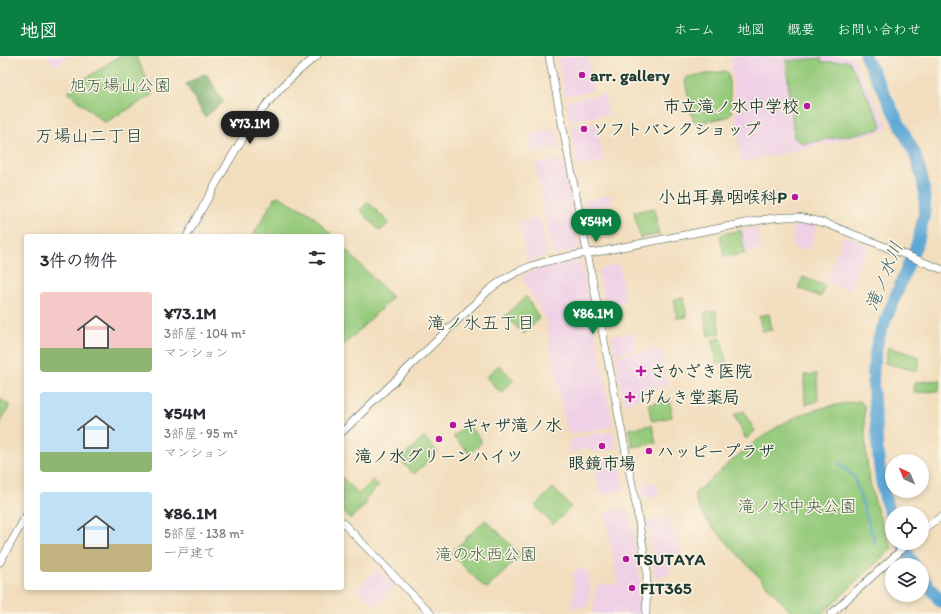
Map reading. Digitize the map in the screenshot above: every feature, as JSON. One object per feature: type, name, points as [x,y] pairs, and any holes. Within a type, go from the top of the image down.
[{"type":"street","points":[[188,234],[232,156],[251,126],[291,79],[317,56]]},
{"type":"street","points":[[549,56],[636,506],[647,570],[646,614]]},
{"type":"street","points":[[344,430],[497,283],[515,272],[551,260],[773,218],[799,217],[825,223],[941,269]]},
{"type":"street","points":[[929,525],[941,517]]},
{"type":"street","points":[[0,562],[24,520]]},
{"type":"street","points":[[344,524],[431,614]]},
{"type":"street","points":[[832,614],[902,550]]},
{"type":"shaded area","points":[[47,56],[68,56],[54,66]]},
{"type":"shaded area","points":[[573,56],[588,56],[594,88],[592,91],[565,96],[558,59]]},
{"type":"shaded area","name":"市立滝ノ水中学校","points":[[730,56],[852,56],[888,126],[887,130],[744,162],[741,159]]},
{"type":"shaded area","points":[[604,94],[608,114],[570,121],[566,101]]},
{"type":"shaded area","points":[[593,122],[597,125],[604,162],[578,167],[571,126]]},
{"type":"shaded area","points":[[556,129],[560,147],[533,153],[530,136],[532,133]]},
{"type":"shaded area","points":[[562,159],[579,246],[575,250],[555,254],[552,252],[535,164]]},
{"type":"shaded area","points":[[610,195],[612,203],[587,208],[585,200]]},
{"type":"shaded area","points":[[537,217],[541,220],[547,253],[543,257],[527,262],[519,222]]},
{"type":"shaded area","points":[[793,222],[816,226],[810,249],[793,249]]},
{"type":"shaded area","points":[[757,227],[762,250],[745,254],[741,230]]},
{"type":"shaded area","points":[[844,236],[868,245],[849,291],[826,281]]},
{"type":"shaded area","points":[[578,261],[582,264],[613,426],[570,434],[567,432],[545,318],[522,278],[523,275],[535,270]]},
{"type":"shaded area","points":[[619,264],[626,301],[605,306],[598,269]]},
{"type":"shaded area","points":[[632,332],[636,350],[615,354],[611,336]]},
{"type":"shaded area","name":"さかざき医院","points":[[658,349],[661,351],[668,386],[646,390],[647,398],[624,403],[615,356]]},
{"type":"shaded area","points":[[613,431],[617,448],[592,453],[591,448],[570,452],[569,442],[571,439]]},
{"type":"shaded area","points":[[619,455],[625,491],[601,495],[594,460]]},
{"type":"shaded area","points":[[656,482],[659,495],[645,498],[642,496],[640,486]]},
{"type":"shaded area","points":[[628,508],[639,573],[641,596],[640,614],[593,614],[596,585],[618,584],[604,512]]},
{"type":"shaded area","points":[[669,517],[674,534],[683,553],[668,555],[671,573],[655,577],[647,522]]},
{"type":"shaded area","points":[[584,568],[587,570],[590,586],[589,606],[572,608],[572,593],[574,593],[573,572]]},
{"type":"shaded area","points":[[377,569],[395,586],[375,606],[357,588]]},
{"type":"green space","name":"旭万場山公園","points":[[119,56],[136,56],[153,92],[151,96],[106,122],[103,122],[69,93],[70,89]]},
{"type":"green space","points":[[821,58],[822,62],[849,61],[882,125],[881,129],[803,144],[794,137],[786,61]]},
{"type":"green space","points":[[725,71],[728,73],[732,113],[728,117],[697,123],[693,120],[685,81],[687,77]]},
{"type":"green space","points":[[204,74],[207,75],[223,102],[205,117],[186,84]]},
{"type":"green space","points":[[278,196],[311,214],[331,234],[254,234],[275,197]]},
{"type":"green space","points":[[368,202],[389,223],[380,231],[360,210]]},
{"type":"green space","points":[[654,208],[659,234],[640,238],[634,212]]},
{"type":"green space","points":[[741,230],[745,254],[724,257],[720,236],[722,234]]},
{"type":"green space","points":[[344,248],[391,296],[391,299],[344,345]]},
{"type":"green space","points":[[803,277],[825,286],[821,297],[798,288]]},
{"type":"green space","points":[[526,296],[538,316],[538,320],[524,334],[505,316]]},
{"type":"green space","points":[[683,297],[687,317],[677,318],[674,299]]},
{"type":"green space","points":[[716,311],[720,333],[708,336],[704,313]]},
{"type":"green space","points":[[769,314],[772,330],[762,331],[759,316]]},
{"type":"green space","points":[[721,338],[726,362],[717,364],[712,340]]},
{"type":"green space","points":[[888,347],[920,357],[917,371],[885,363]]},
{"type":"green space","points":[[499,365],[514,380],[501,393],[486,377]]},
{"type":"green space","points":[[817,374],[818,401],[805,405],[804,375]]},
{"type":"green space","points":[[941,380],[938,391],[914,393],[915,382]]},
{"type":"green space","points":[[0,399],[8,404],[9,407],[0,423]]},
{"type":"green space","points":[[670,400],[672,417],[652,421],[648,404]]},
{"type":"green space","name":"滝ノ水中央公園","points":[[860,401],[864,405],[865,440],[869,476],[878,513],[885,531],[885,550],[890,550],[822,614],[793,614],[709,523],[697,505],[695,493],[756,441],[783,423],[798,416],[836,405]]},
{"type":"green space","points":[[744,411],[755,431],[746,439],[734,415]]},
{"type":"green space","points":[[467,424],[481,439],[481,443],[470,454],[453,437]]},
{"type":"green space","points":[[652,425],[656,443],[632,447],[629,429]]},
{"type":"green space","points":[[424,437],[438,452],[414,474],[400,460]]},
{"type":"green space","points":[[344,479],[359,494],[373,480],[379,486],[364,500],[367,503],[350,519],[344,512]]},
{"type":"green space","points":[[553,488],[571,507],[553,525],[535,506]]},
{"type":"green space","name":"滝の水西公園","points":[[484,521],[487,521],[519,553],[519,557],[488,588],[484,587],[452,555],[453,551]]},
{"type":"waterway","name":"滝ノ水川","points":[[865,56],[915,154],[923,181],[925,202],[924,216],[918,241],[880,334],[874,364],[873,391],[879,462],[882,485],[887,506]]},
{"type":"waterway","points":[[838,462],[854,477],[876,546]]},
{"type":"waterway","name":"滝ノ水川","points":[[906,550],[910,558]]},
{"type":"waterway","name":"滝ノ水川","points":[[929,586],[941,602]]},
{"type":"place","name":"arr. gallery","points":[[582,75]]},
{"type":"place","name":"市立滝ノ水中学校","points":[[807,106]]},
{"type":"place","name":"ソフトバンクショップ","points":[[584,129]]},
{"type":"place","name":"小出耳鼻咽喉科P","points":[[795,197]]},
{"type":"place","name":"さかざき医院","points":[[641,371]]},
{"type":"place","name":"げんき堂薬局","points":[[630,397]]},
{"type":"place","name":"ギャザ滝ノ水","points":[[453,425]]},
{"type":"place","name":"滝ノ水グリーンハイツ","points":[[439,439]]},
{"type":"place","name":"眼鏡市場","points":[[602,446]]},
{"type":"place","name":"ハッピープラザ","points":[[649,451]]},
{"type":"place","name":"TSUTAYA","points":[[626,559]]},
{"type":"place","name":"FIT365","points":[[632,588]]},
{"type":"district","name":"万場山二丁目","points":[[89,136]]},
{"type":"district","name":"滝ノ水五丁目","points":[[481,323]]}]
